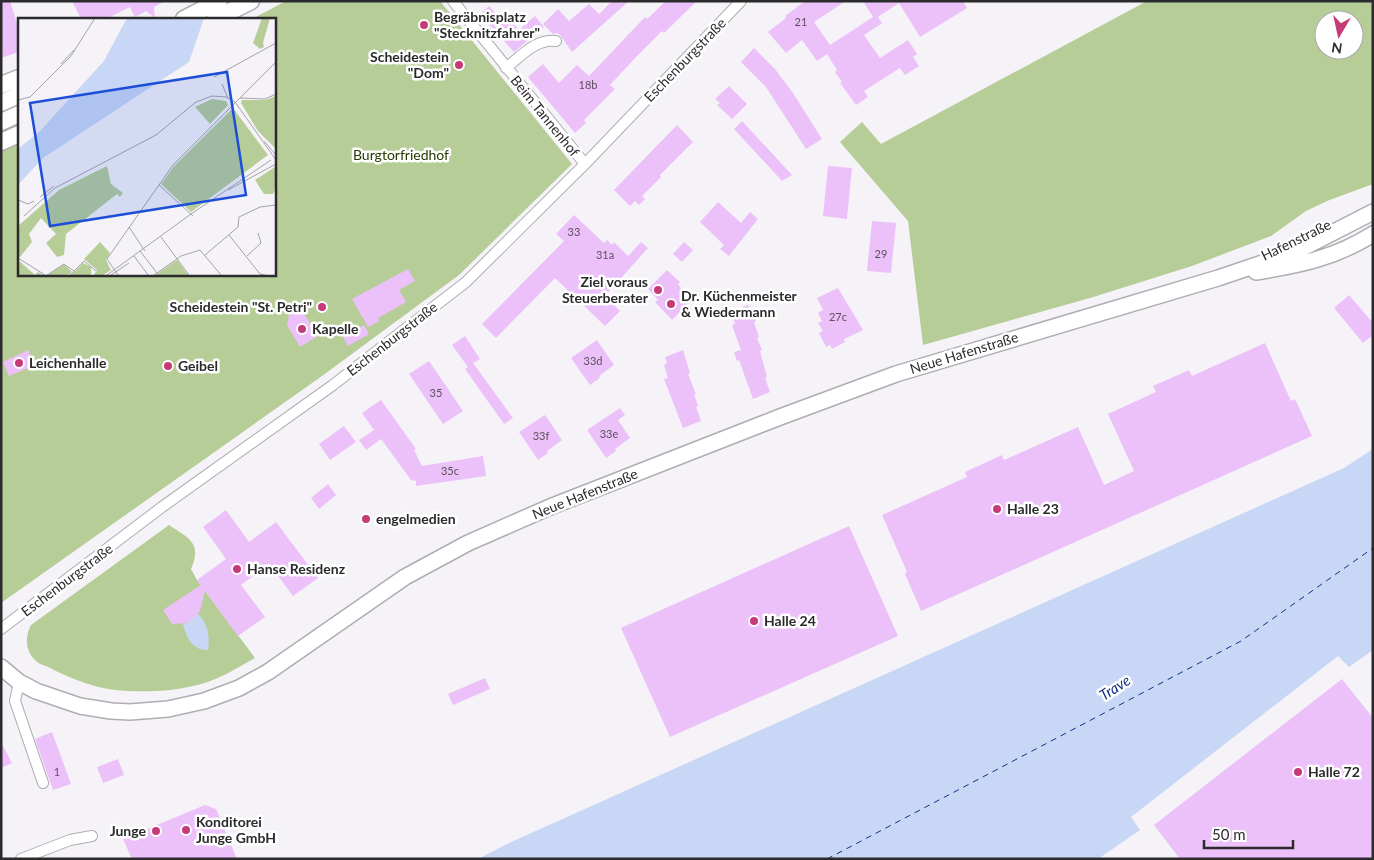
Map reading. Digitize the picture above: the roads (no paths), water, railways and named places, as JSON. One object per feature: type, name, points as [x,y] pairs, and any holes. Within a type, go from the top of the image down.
[{"type":"highway","points":[[186,18],[219,1]]},
{"type":"highway","points":[[217,18],[251,1]]},
{"type":"highway","points":[[1,85],[18,78]]},
{"type":"highway","points":[[1,103],[18,95]]},
{"type":"highway","points":[[1,122],[18,114]]},
{"type":"highway","points":[[1,142],[18,134]]},
{"type":"main road","name":"Hafenstraße","points":[[1218,278],[1339,219],[1373,200]]},
{"type":"main road","name":"Hafenstraße","points":[[1200,284],[1295,252],[1373,212]]},
{"type":"main road","points":[[1218,278],[1308,263],[1353,247],[1373,234]]},
{"type":"main road","name":"Neue Hafenstraße","points":[[1,667],[19,682],[36,691],[80,706],[130,712],[168,709],[204,701],[239,688],[268,672],[405,577],[468,543],[550,507],[896,374],[1200,284]]},
{"type":"street","name":"Beim Tannenhof","points":[[453,1],[585,164]]},
{"type":"street","name":"Eschenburgstraße","points":[[1,628],[162,507],[333,385],[466,282],[585,164],[741,1]]},
{"type":"street","name":"Beim Tannenhof","points":[[506,68],[539,43],[548,40],[556,41]]},
{"type":"street","points":[[19,682],[15,700],[43,783]]},
{"type":"street","points":[[21,859],[70,840],[92,836]]},
{"type":"water","name":"Trave","points":[[1373,449],[1373,650],[1349,667],[1338,656],[1131,817],[1140,830],[1098,859],[478,859],[509,843],[1344,468]]},
{"type":"water","points":[[198,614],[208,630],[208,650],[194,646],[184,629],[183,624]]},
{"type":"place","name":"Begräbnisplatz \"Stecknitzfahrer\"","points":[[424,25]]},
{"type":"place","name":"Scheidestein \"Dom\"","points":[[459,65]]},
{"type":"place","name":"Ziel voraus Steuerberater","points":[[658,290]]},
{"type":"place","name":"Dr. Küchenmeister & Wiedermann","points":[[671,304]]},
{"type":"place","name":"Scheidestein \"St. Petri\"","points":[[322,307]]},
{"type":"place","name":"Kapelle","points":[[302,329]]},
{"type":"place","name":"Leichenhalle","points":[[19,363]]},
{"type":"place","name":"Geibel","points":[[168,366]]},
{"type":"place","name":"Halle 23","points":[[997,509]]},
{"type":"place","name":"engelmedien","points":[[366,519]]},
{"type":"place","name":"Hanse Residenz","points":[[237,569]]},
{"type":"place","name":"Halle 24","points":[[754,621]]},
{"type":"place","name":"Halle 72","points":[[1298,772]]},
{"type":"place","name":"Konditorei Junge GmbH","points":[[186,830]]},
{"type":"place","name":"Junge","points":[[156,831]]},
{"type":"park label","name":"Burgtorfriedhof","points":[[401,155]]}]
